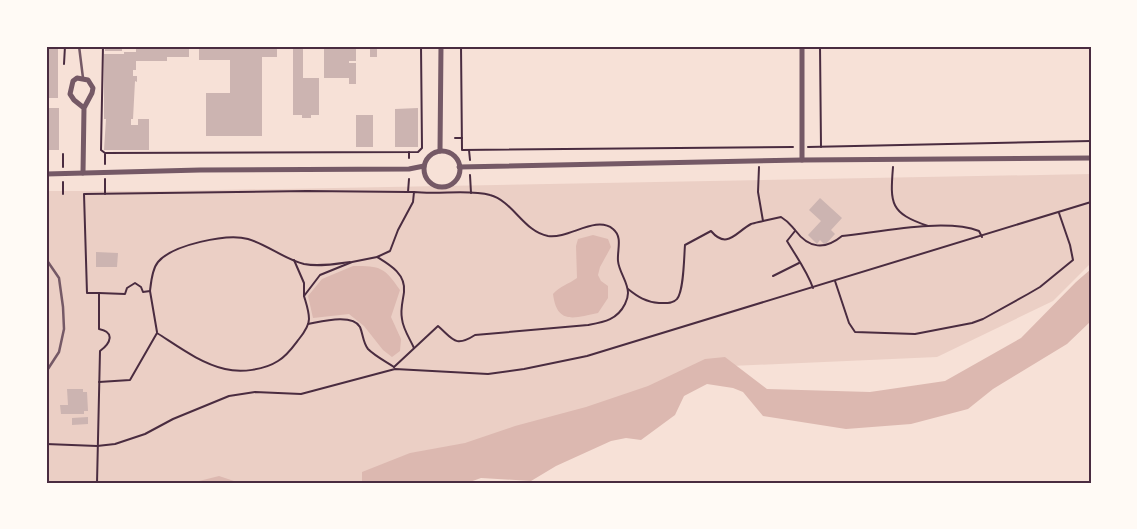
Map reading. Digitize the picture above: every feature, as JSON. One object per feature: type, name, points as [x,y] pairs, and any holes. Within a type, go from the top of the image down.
[{"type":"street","points":[[440,151],[441,46]]},
{"type":"street","points":[[802,46],[802,160]]},
{"type":"street","points":[[83,173],[84,108],[93,88],[88,80],[77,78],[73,81],[70,94],[84,108]]},
{"type":"street","points":[[440,151],[451,153],[459,167],[456,178],[447,185],[441,186],[430,182],[426,178],[424,166],[429,156],[440,151]]},
{"type":"street","points":[[459,167],[802,160],[1091,158]]},
{"type":"street","points":[[46,174],[409,169],[424,166]]},
{"type":"lane","points":[[79,46],[82,78]]},
{"type":"lane","points":[[46,259],[59,278],[64,314],[64,329],[59,352],[46,372]]},
{"type":"path","points":[[64,64],[65,46]]},
{"type":"path","points":[[102,46],[101,150],[105,153],[105,164]]},
{"type":"path","points":[[105,153],[418,152],[422,148],[421,46]]},
{"type":"path","points":[[461,46],[462,150],[821,147],[1091,140]]},
{"type":"path","points":[[820,46],[821,147]]},
{"type":"path","points":[[422,138],[428,138]]},
{"type":"path","points":[[455,138],[462,138]]},
{"type":"path","points":[[409,152],[409,158]]},
{"type":"path","points":[[894,159],[891,192],[896,207],[907,219],[929,226]]},
{"type":"path","points":[[759,162],[758,192],[763,221]]},
{"type":"path","points":[[408,192],[409,179]]},
{"type":"path","points":[[105,181],[105,194]]},
{"type":"path","points":[[150,291],[143,292],[135,283],[127,288],[125,294],[87,293],[84,194],[307,191],[414,192],[426,194],[471,193],[490,195],[504,202],[540,234],[550,236],[568,234],[597,224],[607,224],[615,230],[619,238],[618,259],[620,272],[628,289],[628,297],[623,308],[615,318],[602,322],[548,329],[475,335],[464,342],[456,341],[438,326],[394,368]]},
{"type":"path","points":[[99,382],[130,380],[157,333],[150,291],[158,263],[171,251],[230,237],[248,239],[305,264],[352,262],[377,257],[390,251],[398,230],[413,202],[414,192]]},
{"type":"path","points":[[46,444],[97,446],[115,444],[145,434],[229,396],[255,392],[302,394],[394,368],[488,374],[524,370],[587,356],[982,237],[1091,202]]},
{"type":"path","points":[[835,281],[849,323],[855,332],[915,334],[972,323],[983,319],[1040,287],[1070,263],[1073,254],[1059,213]]},
{"type":"path","points":[[628,289],[646,301],[672,302],[678,298],[681,289],[685,245],[711,231],[722,240],[730,239],[752,224],[781,217],[791,222],[795,231],[812,244],[824,247],[834,243],[842,236],[929,226],[970,227],[980,231],[982,237]]},
{"type":"path","points":[[795,231],[787,241],[808,275],[813,288]]},
{"type":"path","points":[[377,257],[391,265],[402,277],[404,290],[401,306],[402,321],[414,348]]},
{"type":"path","points":[[157,333],[188,354],[208,364],[228,370],[244,371],[261,368],[278,361],[303,334],[309,320],[304,296],[304,283],[294,260]]},
{"type":"path","points":[[304,296],[320,276],[352,262]]},
{"type":"path","points":[[773,276],[799,263]]},
{"type":"path","points":[[97,483],[100,350],[110,341],[109,334],[105,330],[99,329],[99,293]]},
{"type":"path","points":[[308,324],[344,319],[354,321],[359,326],[367,347],[394,368]]},
{"type":"shaded area","points":[[1091,174],[1091,263],[1053,301],[937,357],[709,367],[648,404],[362,483],[46,483],[46,191],[166,191]]},
{"type":"shaded area","points":[[593,235],[608,239],[611,247],[600,267],[598,275],[601,281],[608,286],[608,298],[598,313],[568,317],[558,311],[553,294],[577,278],[576,246],[578,239]]},
{"type":"shaded area","points":[[353,266],[381,269],[400,290],[391,317],[401,339],[400,351],[392,357],[383,350],[364,326],[349,314],[313,318],[308,296],[322,279]]},
{"type":"shaded area","points":[[1091,269],[1091,321],[1067,344],[993,389],[968,409],[911,424],[846,429],[763,416],[743,392],[733,388],[707,384],[684,396],[675,415],[641,440],[626,438],[611,441],[556,466],[531,481],[481,478],[467,483],[362,483],[362,472],[410,453],[465,443],[515,426],[586,407],[648,386],[705,359],[725,357],[767,389],[870,392],[945,381],[1021,338]]},
{"type":"shaded area","points":[[219,476],[240,483],[191,483]]},
{"type":"building","points":[[46,46],[58,46],[58,98],[46,98]]},
{"type":"building","points":[[105,46],[122,46],[122,51],[105,51]]},
{"type":"building","points":[[122,46],[189,46],[189,57],[167,57],[167,61],[136,61],[136,70],[133,70],[133,76],[137,76],[137,82],[135,81],[131,125],[138,125],[138,119],[149,119],[149,150],[104,150],[106,119],[104,119],[104,54],[136,52],[136,48],[122,48]]},
{"type":"building","points":[[199,46],[277,46],[277,57],[262,57],[262,136],[206,136],[206,93],[230,93],[230,60],[199,60]]},
{"type":"building","points":[[293,46],[303,46],[303,78],[319,78],[319,115],[311,115],[311,118],[293,115]]},
{"type":"building","points":[[324,46],[349,46],[349,63],[356,63],[356,84],[349,84],[349,78],[324,78]]},
{"type":"building","points":[[349,46],[356,46],[356,61],[349,61]]},
{"type":"building","points":[[370,46],[377,46],[377,57],[370,57]]},
{"type":"building","points":[[46,108],[59,108],[59,150],[46,150]]},
{"type":"building","points":[[418,108],[418,147],[395,147],[395,109]]},
{"type":"building","points":[[356,115],[373,115],[373,147],[356,147]]},
{"type":"building","points":[[820,198],[842,218],[831,230],[835,234],[825,245],[820,240],[817,244],[808,235],[821,221],[809,210]]},
{"type":"building","points":[[96,252],[118,253],[117,267],[96,267]]},
{"type":"building","points":[[67,389],[83,389],[83,392],[87,392],[88,411],[84,411],[84,414],[61,414],[60,405],[68,405]]},
{"type":"building","points":[[88,417],[88,424],[72,425],[72,418]]}]
